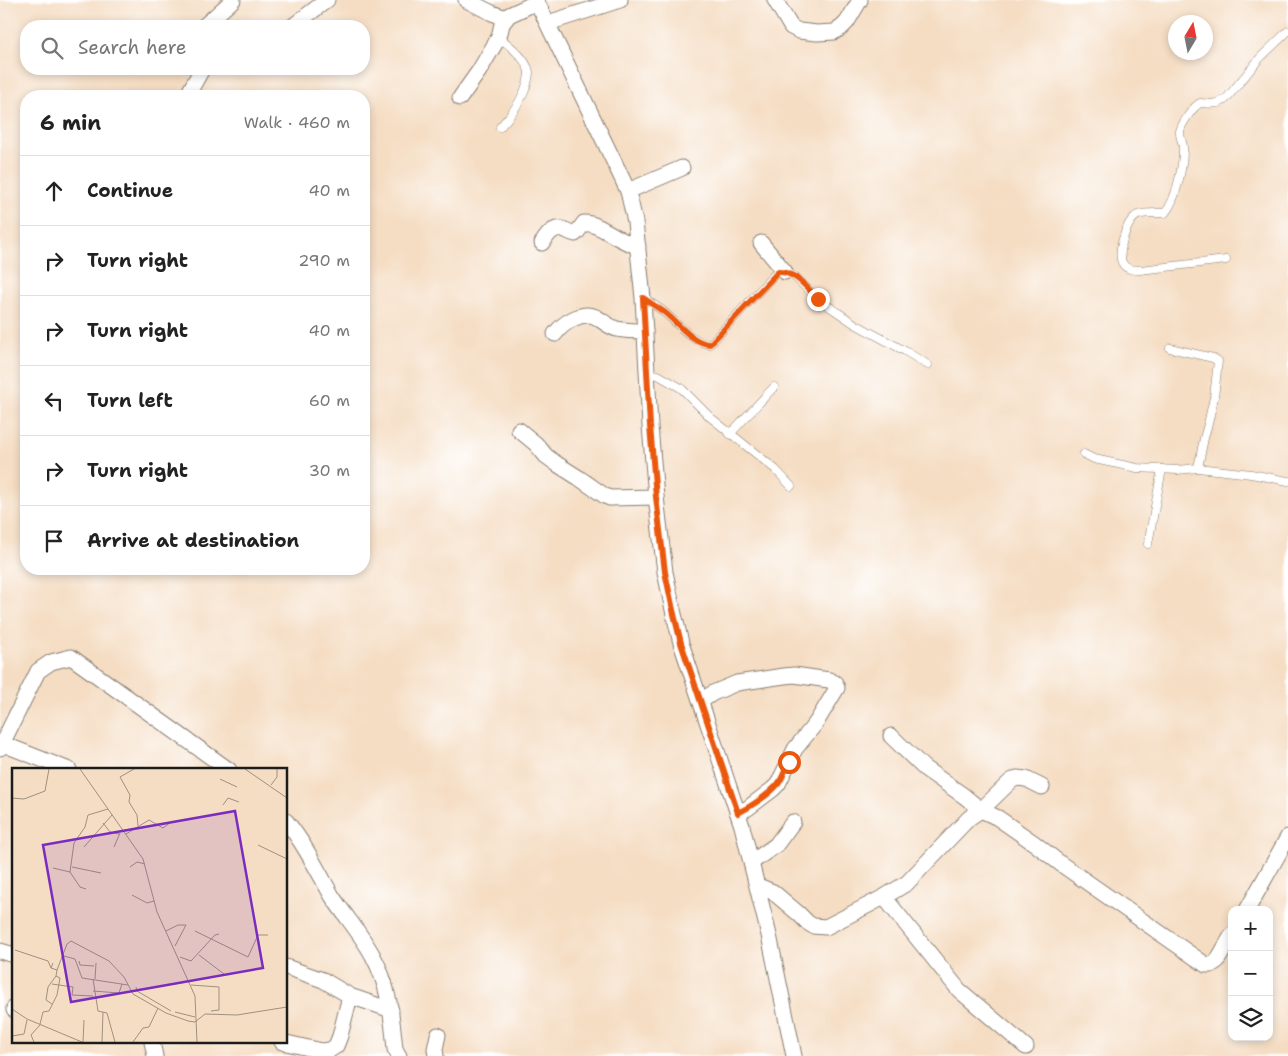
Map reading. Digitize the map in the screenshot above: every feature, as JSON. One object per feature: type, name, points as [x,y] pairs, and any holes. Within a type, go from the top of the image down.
[{"type":"street","points":[[211,20],[233,0]]},
{"type":"street","points":[[301,20],[327,0]]},
{"type":"street","points":[[466,0],[506,18]]},
{"type":"street","points":[[548,23],[620,0]]},
{"type":"street","points":[[775,0],[791,27],[799,31],[817,33],[834,32],[841,28],[848,22],[860,0]]},
{"type":"street","points":[[460,98],[499,37],[502,24],[506,18],[536,1],[628,191],[636,222],[643,298],[650,426],[665,572],[681,643],[738,813],[752,862],[794,1056]]},
{"type":"street","points":[[190,90],[199,75]]},
{"type":"street","points":[[628,191],[682,168]]},
{"type":"street","points":[[542,243],[555,229],[564,229],[574,234],[587,222],[627,244],[638,246]]},
{"type":"street","points":[[761,243],[785,272]]},
{"type":"street","points":[[554,334],[567,322],[591,315],[617,329],[645,331]]},
{"type":"street","points":[[519,430],[536,444],[546,456],[605,496],[610,498],[656,497]]},
{"type":"street","points":[[66,768],[4,747],[38,671],[51,662],[71,657],[226,768]]},
{"type":"street","points":[[701,701],[713,693],[737,683],[794,675],[829,680],[835,683],[837,688],[816,723],[795,749],[778,784],[748,808],[738,813]]},
{"type":"street","points":[[891,736],[924,768],[981,810],[998,818],[1206,965],[1214,964],[1217,961],[1228,942]]},
{"type":"street","points":[[758,886],[773,892],[808,923],[826,927],[884,898],[907,883],[969,818],[981,810],[1011,781],[1017,778],[1026,779],[1042,787]]},
{"type":"street","points":[[752,862],[776,845],[793,822]]},
{"type":"street","points":[[288,823],[308,850],[332,895],[373,956],[388,996],[395,1049],[399,1056]]},
{"type":"street","points":[[1249,906],[1288,837]]},
{"type":"street","points":[[884,898],[959,990],[1026,1047]]},
{"type":"street","points":[[288,968],[323,980],[350,996],[391,1010]]},
{"type":"street","points":[[288,1043],[322,1051],[330,1050],[336,1046],[350,996]]},
{"type":"street","points":[[436,1056],[435,1049],[438,1035]]},
{"type":"lane","points":[[1226,260],[1140,270],[1129,269],[1124,266],[1121,260],[1124,234],[1128,224],[1139,214],[1165,213],[1169,208],[1182,163],[1184,148],[1180,132],[1194,108],[1200,103],[1216,104],[1226,99],[1260,58],[1288,32]]},
{"type":"lane","points":[[499,37],[516,50],[528,70],[529,76],[520,102],[500,127]]},
{"type":"lane","points":[[643,298],[698,340],[705,344],[710,344],[773,276],[778,272],[785,272],[794,276],[818,299],[855,324],[928,365]]},
{"type":"lane","points":[[1170,348],[1213,358],[1218,361],[1214,397],[1198,468]]},
{"type":"lane","points":[[648,373],[658,375],[681,388],[710,417],[776,469],[791,486]]},
{"type":"lane","points":[[730,434],[774,387]]},
{"type":"lane","points":[[1084,454],[1094,459],[1137,468],[1178,470],[1198,468],[1251,474],[1288,481]]},
{"type":"lane","points":[[1148,544],[1162,469]]},
{"type":"route","points":[[789,762],[778,784],[748,808],[738,813],[681,643],[665,572],[650,426],[643,298],[705,344],[710,344],[778,272],[785,272],[794,276],[818,299]]}]
